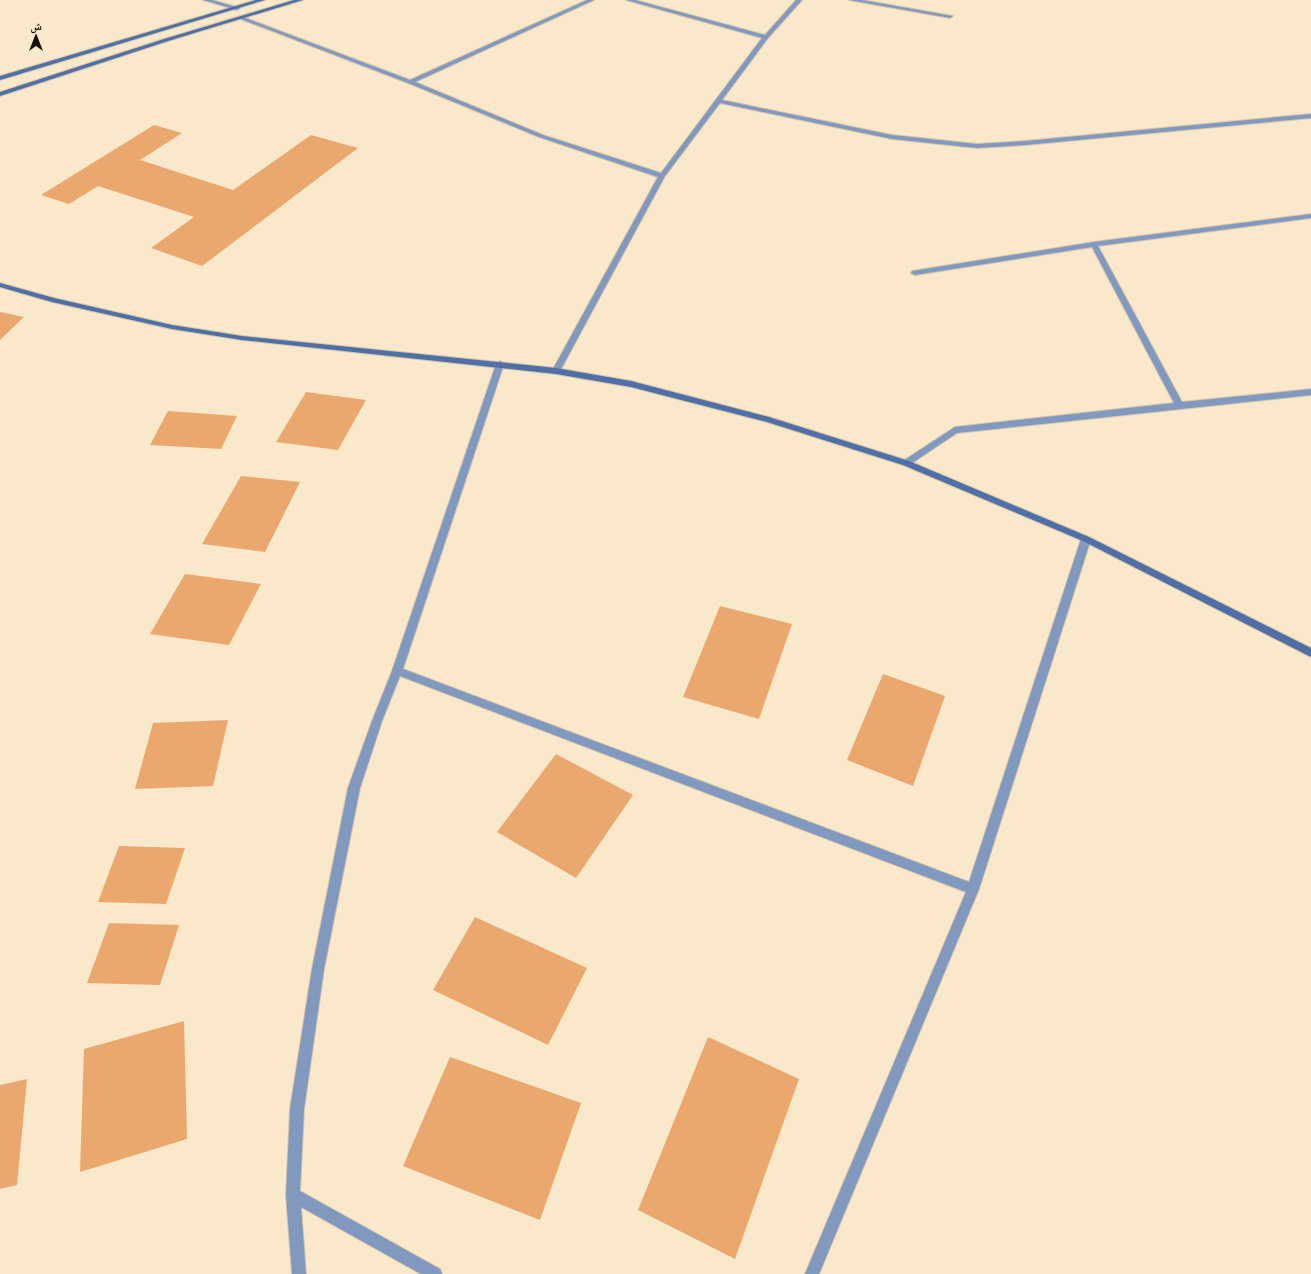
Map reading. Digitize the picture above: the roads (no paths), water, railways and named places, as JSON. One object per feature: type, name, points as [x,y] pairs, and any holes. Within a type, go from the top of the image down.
[{"type":"street","points":[[206,0],[237,8]]},
{"type":"street","points":[[0,78],[262,0]]},
{"type":"street","points":[[0,94],[166,40],[300,0]]},
{"type":"street","points":[[410,82],[591,0]]},
{"type":"street","points":[[629,0],[766,37]]},
{"type":"street","points":[[556,371],[662,176],[766,37],[799,0]]},
{"type":"street","points":[[852,0],[950,16]]},
{"type":"street","points":[[241,18],[410,82],[541,136],[662,176]]},
{"type":"street","points":[[154,31],[166,40]]},
{"type":"street","points":[[718,101],[892,137],[977,146],[1025,143],[1311,116]]},
{"type":"street","points":[[915,273],[1094,244],[1311,216]]},
{"type":"street","points":[[1094,244],[1180,406]]},
{"type":"street","points":[[0,284],[52,300],[172,328],[249,339],[556,371],[631,384],[769,420],[906,463],[1086,539],[1311,653]]},
{"type":"street","points":[[299,1274],[293,1195],[297,1109],[318,969],[354,788],[377,721],[397,672],[500,364]]},
{"type":"street","points":[[906,463],[955,430],[990,425],[1311,392]]},
{"type":"street","points":[[812,1274],[973,889],[1086,539]]},
{"type":"street","points":[[397,672],[973,889]]},
{"type":"street","points":[[293,1195],[435,1274]]}]
